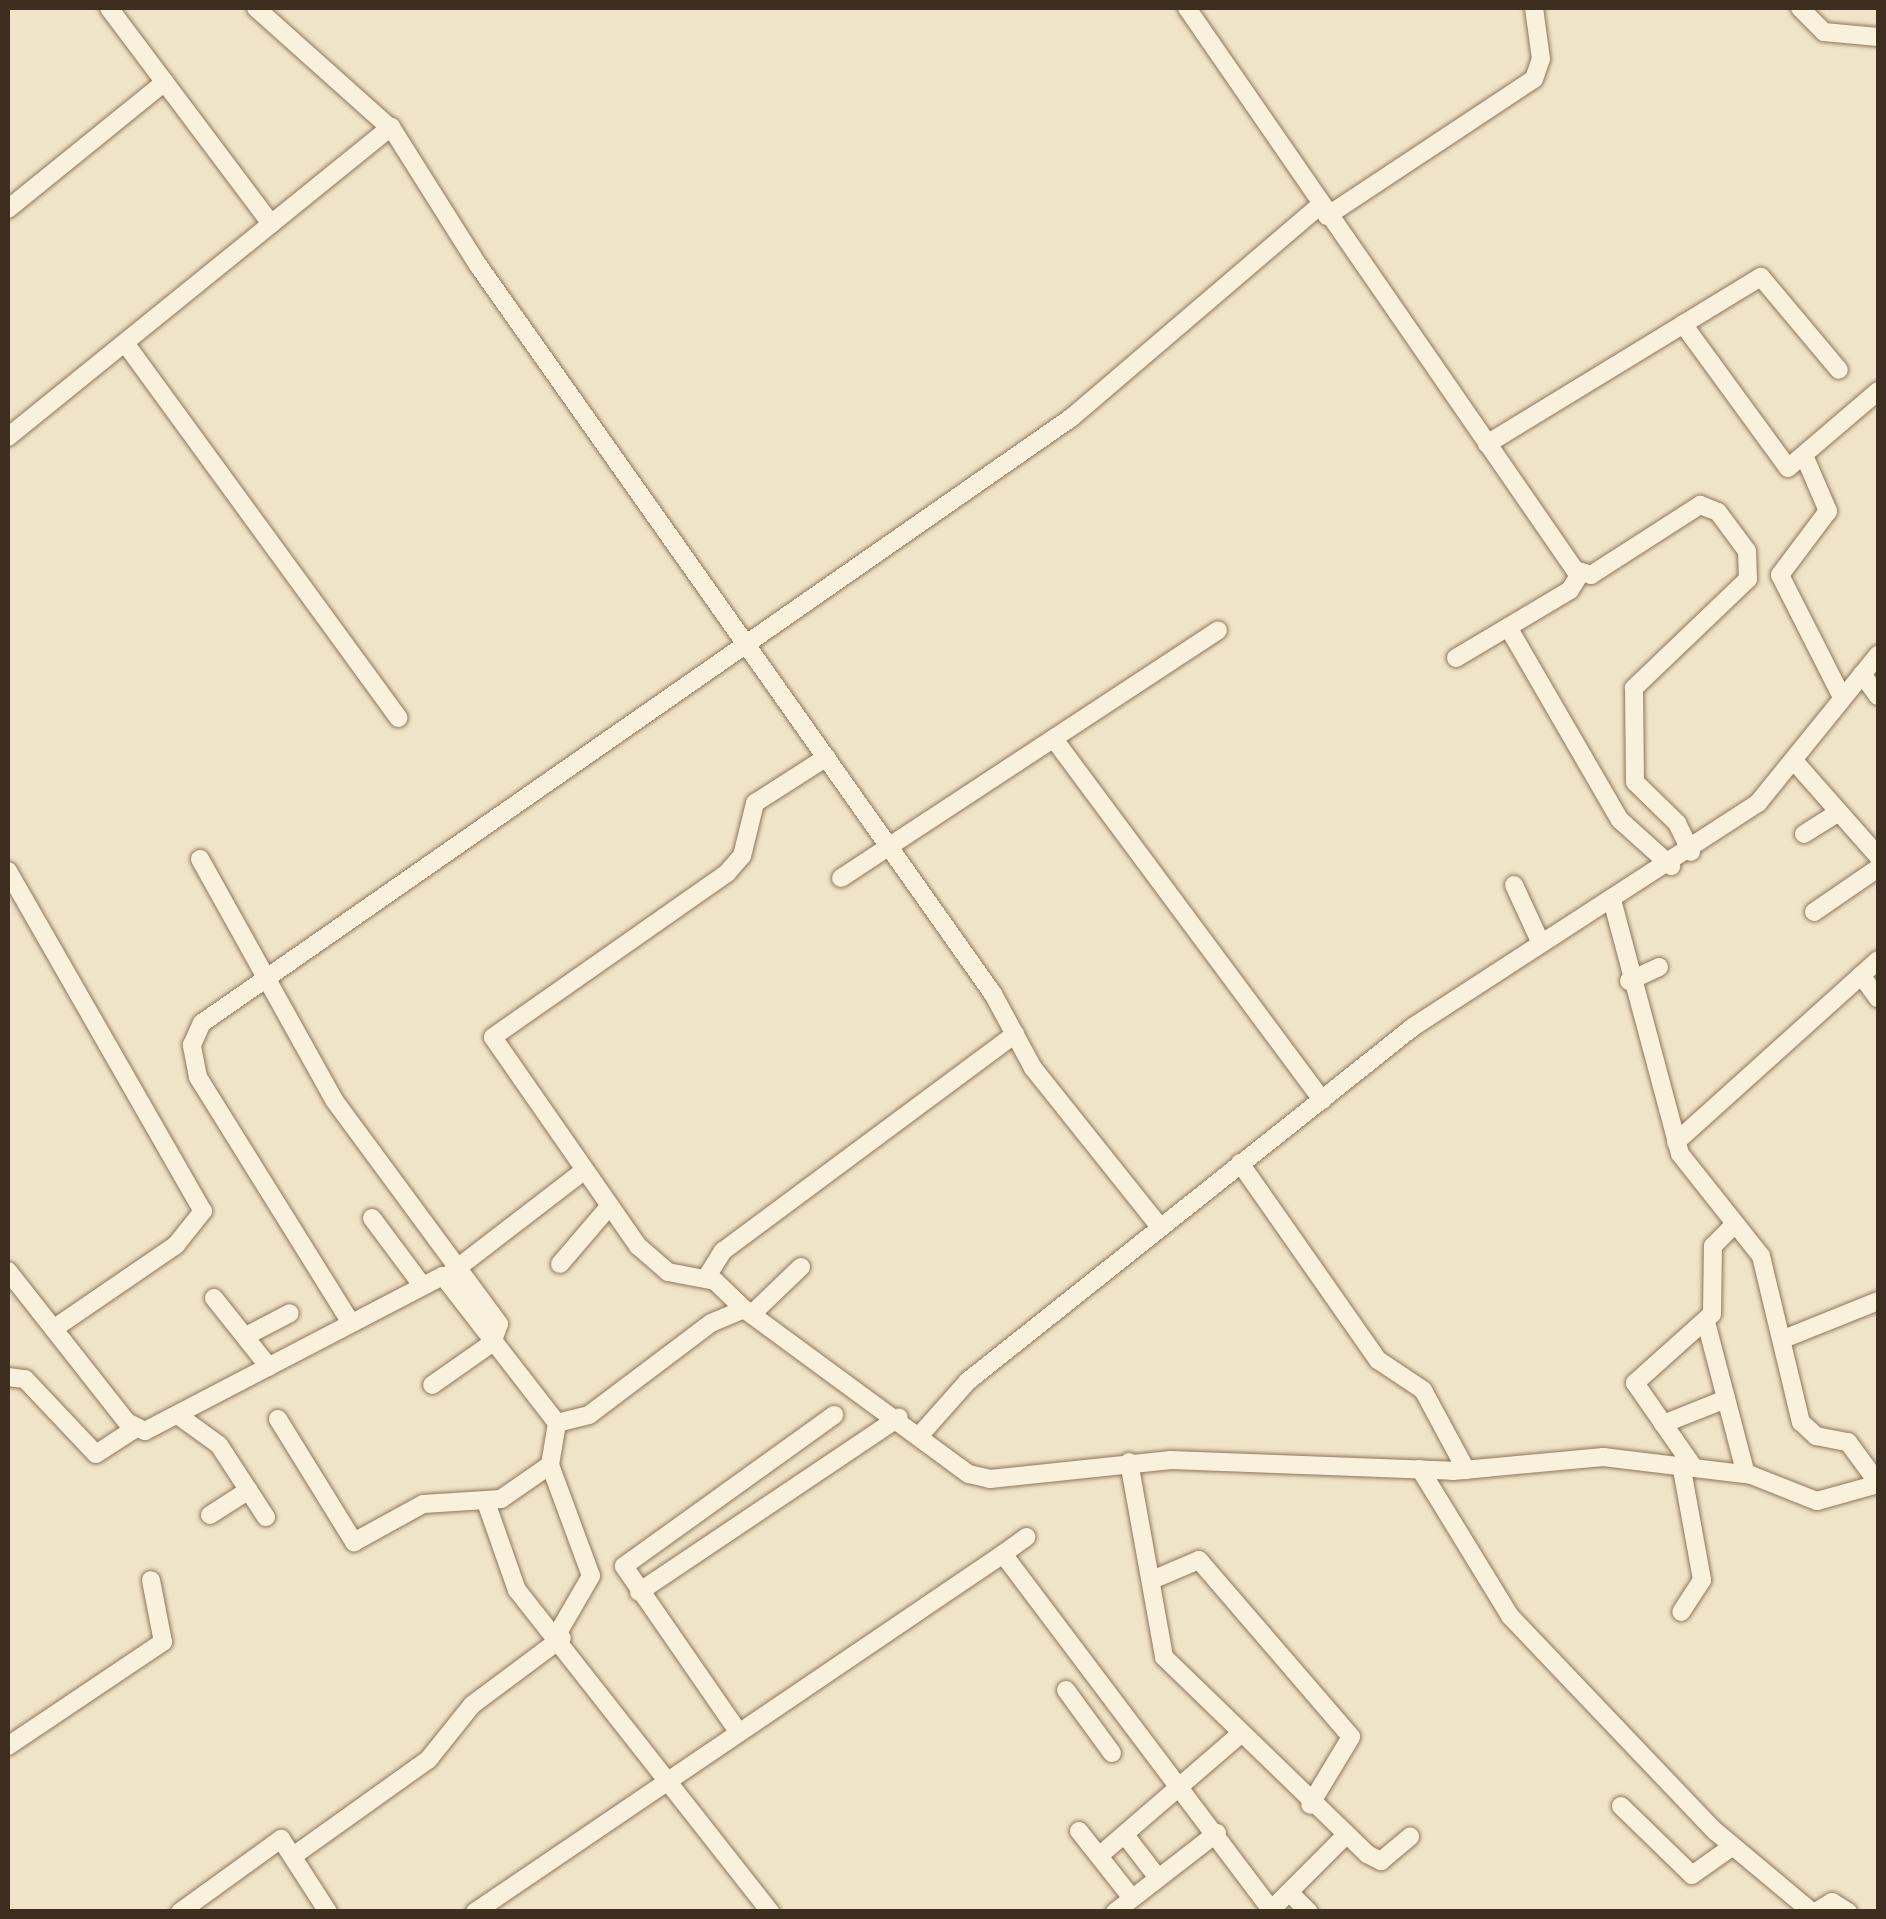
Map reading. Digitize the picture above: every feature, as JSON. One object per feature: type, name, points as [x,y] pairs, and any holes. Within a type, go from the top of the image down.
[{"type":"street","points":[[109,8],[271,224]]},
{"type":"street","points":[[256,8],[386,125],[748,640],[1015,1034],[1160,1227]]},
{"type":"street","points":[[1187,8],[1580,574]]},
{"type":"street","points":[[351,1322],[193,1061],[202,1023],[1071,418],[1324,210],[1534,78],[1542,60],[1534,8]]},
{"type":"street","points":[[1800,8],[1816,29],[1878,37]]},
{"type":"street","points":[[8,208],[165,82]]},
{"type":"street","points":[[8,436],[128,347],[386,125]]},
{"type":"street","points":[[1487,444],[1763,277],[1840,370]]},
{"type":"street","points":[[1683,324],[1782,463],[1806,460],[1878,391]]},
{"type":"street","points":[[128,347],[399,718]]},
{"type":"street","points":[[1806,460],[1828,512],[1780,574],[1842,697]]},
{"type":"street","points":[[1456,658],[1508,627],[1580,574],[1700,505],[1718,512],[1750,558],[1748,579],[1634,688],[1635,782],[1677,822],[1691,852]]},
{"type":"street","points":[[1508,627],[1620,820],[1671,866]]},
{"type":"street","points":[[841,878],[1218,630]]},
{"type":"street","points":[[920,1435],[968,1380],[1322,1100],[1539,939],[1691,852],[1795,762],[1878,655]]},
{"type":"street","points":[[1862,674],[1878,696]]},
{"type":"street","points":[[1054,740],[1322,1100]]},
{"type":"street","points":[[827,757],[755,803],[728,873],[494,1032],[582,1172],[656,1263],[706,1278],[920,1435],[990,1479],[1129,1462],[1466,1470],[1603,1458],[1686,1464],[1746,1474],[1817,1501],[1878,1483],[1848,1442],[1804,1428],[1786,1338],[1761,1256],[1733,1226],[1676,1142],[1629,981],[1612,900]]},
{"type":"street","points":[[1795,762],[1878,856]]},
{"type":"street","points":[[1804,834],[1838,812]]},
{"type":"street","points":[[200,859],[262,980],[334,1100],[453,1271],[492,1343],[557,1423],[550,1465],[591,1576],[560,1636],[472,1706],[428,1760],[296,1854]]},
{"type":"street","points":[[1814,912],[1878,868]]},
{"type":"street","points":[[8,872],[203,1211],[176,1245],[55,1328]]},
{"type":"street","points":[[1514,885],[1539,939]]},
{"type":"street","points":[[1676,1142],[1878,960]]},
{"type":"street","points":[[1629,981],[1658,966]]},
{"type":"street","points":[[1861,975],[1878,998]]},
{"type":"street","points":[[706,1278],[723,1251],[1015,1034]]},
{"type":"street","points":[[1240,1163],[1378,1360],[1423,1390],[1466,1470]]},
{"type":"street","points":[[8,1377],[25,1379],[96,1454],[136,1428],[179,1416],[453,1271],[582,1172]]},
{"type":"street","points":[[560,1264],[608,1208]]},
{"type":"street","points":[[372,1218],[422,1285]]},
{"type":"street","points":[[1681,1612],[1702,1580],[1686,1464],[1636,1379],[1706,1322],[1719,1299],[1713,1246],[1733,1226]]},
{"type":"street","points":[[557,1423],[589,1415],[711,1322],[749,1311],[800,1267]]},
{"type":"street","points":[[8,1271],[136,1428]]},
{"type":"street","points":[[214,1298],[228,1324],[248,1334],[269,1367]]},
{"type":"street","points":[[1786,1338],[1878,1301]]},
{"type":"street","points":[[248,1334],[290,1313]]},
{"type":"street","points":[[1706,1322],[1746,1474]]},
{"type":"street","points":[[432,1385],[492,1343]]},
{"type":"street","points":[[1663,1424],[1726,1398]]},
{"type":"street","points":[[737,1730],[624,1570],[632,1555],[834,1415]]},
{"type":"street","points":[[179,1416],[218,1445],[266,1517]]},
{"type":"street","points":[[638,1592],[899,1417]]},
{"type":"street","points":[[278,1419],[350,1542],[422,1504],[486,1505],[550,1465]]},
{"type":"street","points":[[1129,1462],[1164,1657],[1238,1737],[1345,1836],[1380,1861],[1410,1838]]},
{"type":"street","points":[[1420,1469],[1510,1616],[1733,1846],[1814,1912],[1832,1902],[1848,1912]]},
{"type":"street","points":[[210,1515],[249,1490]]},
{"type":"street","points":[[486,1505],[510,1579],[560,1636],[662,1780],[770,1912]]},
{"type":"street","points":[[475,1912],[662,1780],[1026,1538]]},
{"type":"street","points":[[1004,1554],[1272,1910],[1345,1836]]},
{"type":"street","points":[[1152,1580],[1198,1560],[1351,1737],[1310,1804]]},
{"type":"street","points":[[8,1746],[163,1642],[152,1580]]},
{"type":"street","points":[[1066,1690],[1107,1757],[1140,1732]]},
{"type":"street","points":[[1099,1856],[1238,1737]]},
{"type":"street","points":[[1621,1806],[1692,1875],[1733,1846]]},
{"type":"street","points":[[1079,1831],[1132,1898]]},
{"type":"street","points":[[1115,1912],[1216,1834]]},
{"type":"street","points":[[1125,1835],[1158,1878]]},
{"type":"street","points":[[180,1912],[200,1906],[278,1840],[296,1854],[328,1912]]},
{"type":"street","points":[[1289,1892],[1309,1912]]}]
